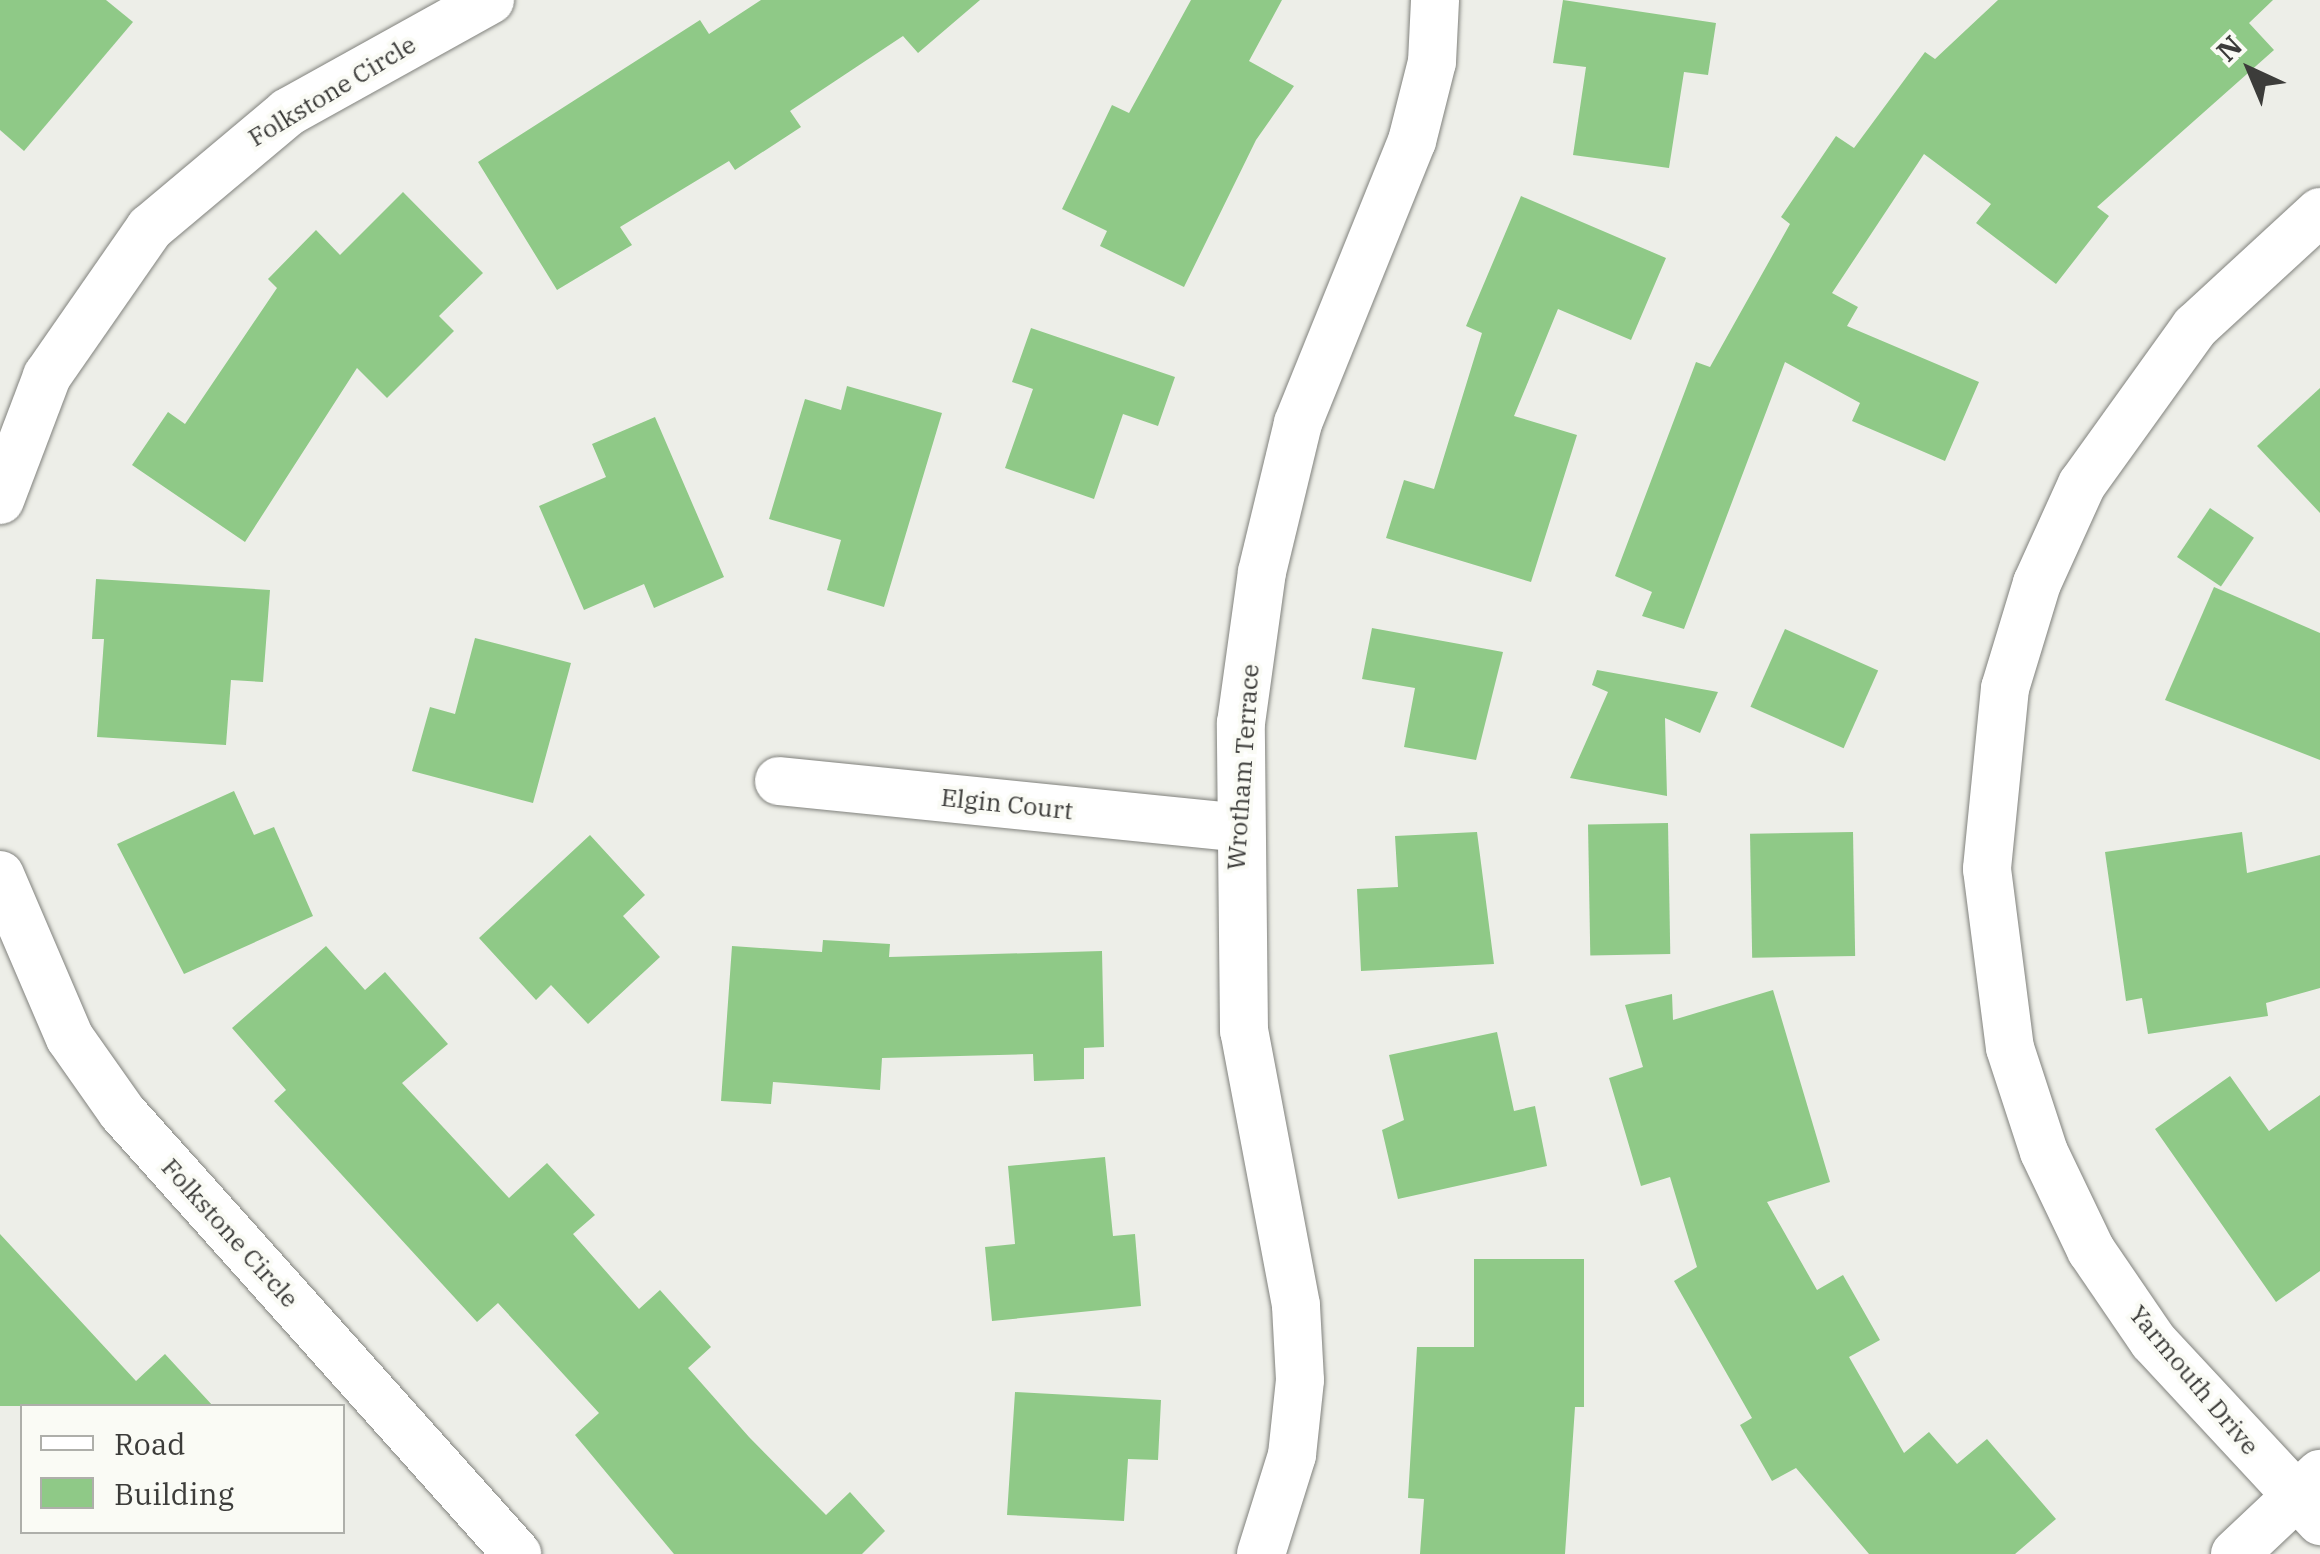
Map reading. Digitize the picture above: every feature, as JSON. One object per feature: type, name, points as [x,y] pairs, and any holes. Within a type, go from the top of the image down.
[{"type":"street","name":"Folkstone Circle","points":[[0,500],[47,376],[150,228],[288,112],[490,0]]},
{"type":"street","name":"Wrotham Terrace","points":[[1261,1554],[1292,1455],[1300,1380],[1296,1305],[1244,1031],[1236,828],[1262,572],[1331,326],[1424,102],[1435,0]]},
{"type":"street","name":"Yarmouth Drive","points":[[2312,1497],[2153,1340],[2091,1250],[2044,1152],[2010,1048],[1987,869],[2005,688],[2037,584],[2082,484],[2196,327],[2320,212]]},
{"type":"street","name":"Elgin Court","points":[[779,781],[1236,828]]},
{"type":"street","name":"Folkstone Circle","points":[[0,875],[70,1038],[122,1112],[516,1554]]},
{"type":"street","points":[[2235,1554],[2312,1497]]},
{"type":"building","points":[[0,0],[106,0],[133,22],[24,151],[0,130]]},
{"type":"building","points":[[761,0],[980,0],[918,53],[903,36],[790,111],[801,127],[735,170],[729,161],[620,227],[632,245],[557,290],[478,162],[700,20],[709,34]]},
{"type":"building","points":[[1191,0],[1282,0],[1249,61],[1294,86],[1256,140],[1184,287],[1100,246],[1107,231],[1062,209],[1112,105],[1129,113]]},
{"type":"building","points":[[1563,0],[1716,23],[1708,75],[1684,72],[1669,168],[1573,155],[1586,67],[1553,63]]},
{"type":"building","points":[[1998,0],[2273,0],[2249,23],[2274,50],[2097,207],[2109,216],[2056,284],[1976,223],[1991,204],[1924,154],[1832,293],[1858,307],[1847,326],[1979,382],[1945,461],[1852,421],[1860,403],[1785,362],[1684,629],[1642,616],[1652,592],[1615,576],[1696,362],[1710,367],[1790,224],[1781,217],[1836,136],[1854,148],[1925,52],[1935,59]]},
{"type":"building","points":[[403,192],[483,273],[439,316],[454,331],[387,398],[357,368],[245,542],[132,465],[168,412],[185,424],[277,288],[268,279],[316,230],[340,255]]},
{"type":"building","points":[[1521,196],[1666,258],[1631,340],[1558,309],[1514,416],[1577,435],[1531,582],[1386,538],[1404,480],[1434,489],[1482,333],[1466,326]]},
{"type":"building","points":[[1031,328],[1175,377],[1158,426],[1123,414],[1094,499],[1005,468],[1033,389],[1012,382]]},
{"type":"building","points":[[847,386],[942,413],[884,607],[827,590],[841,540],[769,519],[805,399],[841,410]]},
{"type":"building","points":[[2320,388],[2320,513],[2257,446]]},
{"type":"building","points":[[655,417],[724,577],[654,608],[644,584],[584,610],[539,506],[606,477],[592,444]]},
{"type":"building","points":[[2210,508],[2254,538],[2221,587],[2177,557]]},
{"type":"building","points":[[96,579],[270,590],[263,682],[231,680],[226,745],[97,737],[104,639],[92,639]]},
{"type":"building","points":[[2214,587],[2320,633],[2320,760],[2165,700]]},
{"type":"building","points":[[1372,628],[1503,652],[1476,760],[1404,747],[1415,688],[1362,679]]},
{"type":"building","points":[[1785,629],[1878,670],[1844,748],[1750,707]]},
{"type":"building","points":[[475,638],[571,663],[533,803],[412,771],[430,707],[455,714]]},
{"type":"building","points":[[1597,670],[1718,692],[1700,733],[1665,718],[1667,796],[1570,778],[1608,692],[1592,685]]},
{"type":"building","points":[[234,791],[254,835],[274,827],[313,916],[184,974],[117,844]]},
{"type":"building","points":[[1668,823],[1670,954],[1590,955],[1588,824]]},
{"type":"building","points":[[1477,832],[1494,964],[1361,971],[1357,889],[1398,887],[1395,836]]},
{"type":"building","points":[[1853,832],[1855,956],[1752,958],[1750,834]]},
{"type":"building","points":[[2242,832],[2247,873],[2320,855],[2320,988],[2266,1003],[2268,1016],[2148,1034],[2142,998],[2126,1001],[2105,852]]},
{"type":"building","points":[[590,835],[645,895],[623,916],[660,957],[588,1024],[551,985],[536,1000],[479,938]]},
{"type":"building","points":[[823,940],[890,944],[889,957],[1102,951],[1104,1047],[1084,1048],[1084,1079],[1034,1081],[1033,1054],[882,1058],[880,1090],[773,1082],[771,1104],[721,1101],[732,946],[822,952]]},
{"type":"building","points":[[326,946],[365,990],[385,972],[448,1044],[402,1083],[509,1198],[547,1163],[595,1215],[573,1234],[639,1309],[660,1290],[711,1347],[688,1368],[749,1437],[826,1515],[850,1492],[885,1531],[862,1554],[674,1554],[575,1435],[599,1413],[498,1303],[477,1322],[274,1101],[286,1090],[232,1028]]},
{"type":"building","points":[[1773,990],[1830,1182],[1767,1202],[1817,1290],[1843,1275],[1880,1340],[1849,1357],[1904,1453],[1929,1432],[1957,1464],[1987,1439],[2056,1519],[2015,1554],[1869,1554],[1796,1468],[1772,1481],[1740,1425],[1752,1418],[1674,1281],[1697,1267],[1670,1177],[1641,1186],[1609,1078],[1643,1067],[1625,1005],[1672,994],[1673,1020]]},
{"type":"building","points":[[1497,1032],[1514,1111],[1535,1106],[1547,1166],[1398,1199],[1382,1130],[1404,1120],[1389,1055]]},
{"type":"building","points":[[2230,1076],[2269,1131],[2320,1095],[2320,1271],[2276,1302],[2155,1129]]},
{"type":"building","points":[[1105,1157],[1113,1236],[1135,1234],[1141,1306],[992,1321],[985,1247],[1015,1244],[1008,1166]]},
{"type":"building","points":[[0,1234],[136,1381],[165,1354],[211,1404],[20,1404],[0,1406]]},
{"type":"building","points":[[1474,1259],[1584,1259],[1584,1407],[1575,1407],[1565,1554],[1420,1554],[1424,1499],[1408,1498],[1417,1347],[1474,1347]]},
{"type":"building","points":[[1015,1392],[1161,1400],[1158,1460],[1128,1459],[1124,1521],[1007,1515]]}]
